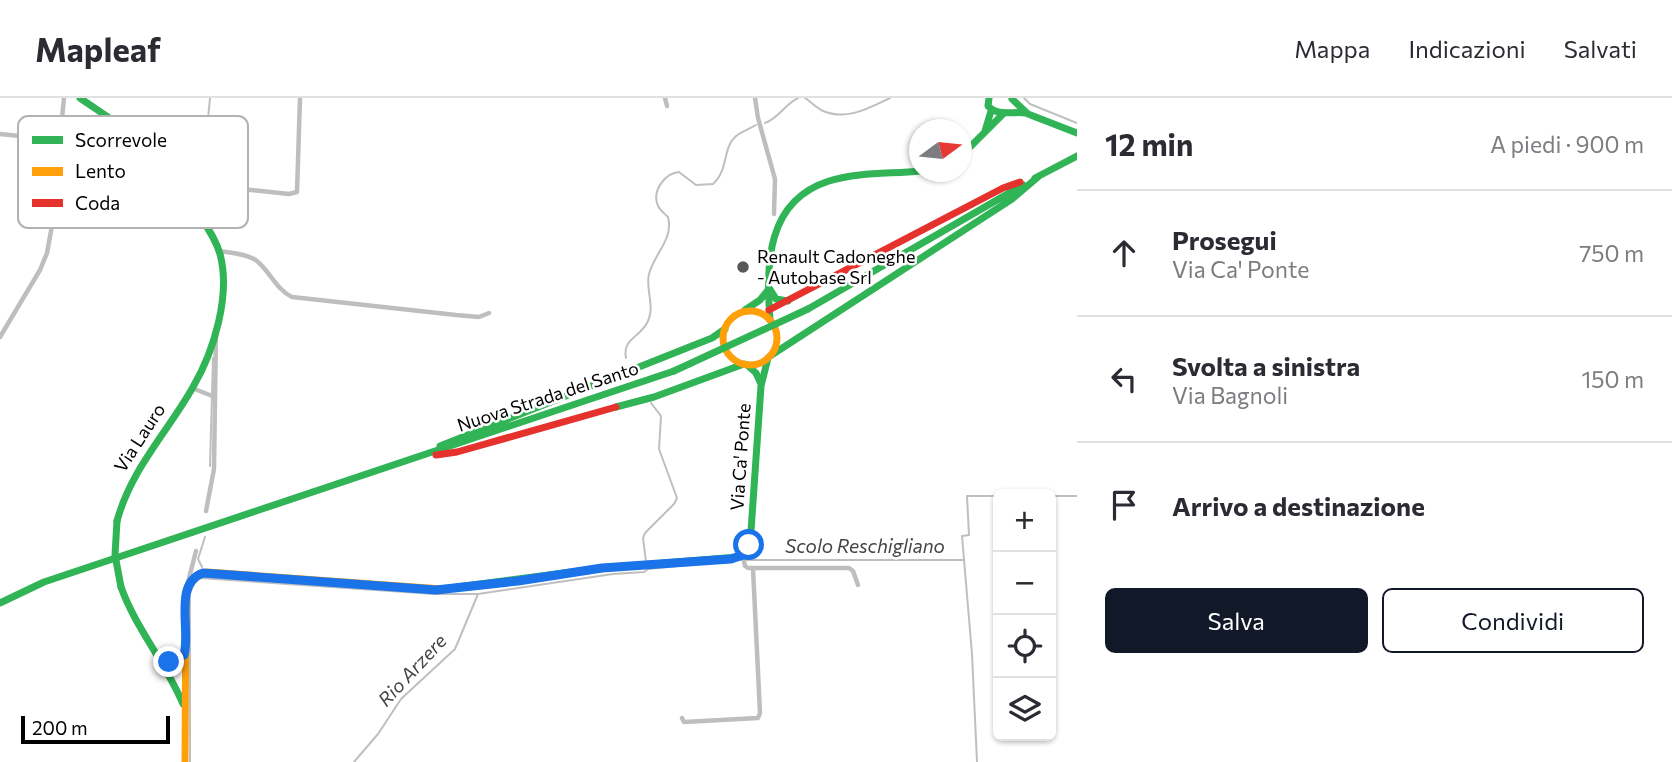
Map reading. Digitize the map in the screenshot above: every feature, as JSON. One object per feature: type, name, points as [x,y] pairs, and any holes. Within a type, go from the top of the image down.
[{"type":"main road","name":"Via Lauro","points":[[80,98],[106,116]]},
{"type":"main road","points":[[972,144],[1006,113],[1012,99],[1028,114]]},
{"type":"main road","points":[[984,132],[987,103],[1006,113],[1028,114],[1077,133]]},
{"type":"main road","name":"Nuova Strada del Santo","points":[[0,603],[44,582],[674,371],[749,339],[808,309],[1077,156]]},
{"type":"main road","points":[[769,357],[777,338],[769,310],[775,228],[787,209],[820,184],[839,179],[909,172]]},
{"type":"main road","points":[[742,313],[769,310],[1003,188],[1039,176]]},
{"type":"main road","points":[[416,458],[457,452],[562,424],[654,397],[745,364],[758,364],[1012,199],[1039,176]]},
{"type":"main road","name":"Via Lauro","points":[[184,709],[178,690],[131,612],[121,587],[115,555],[117,521],[125,494],[138,467],[192,388],[216,329],[222,272],[219,251],[206,228]]},
{"type":"main road","points":[[769,288],[776,299],[788,301]]},
{"type":"main road","points":[[416,458],[453,439],[700,343],[725,329],[733,317],[760,300],[769,288]]},
{"type":"main road","points":[[759,313],[770,320]]},
{"type":"main road","points":[[725,329],[725,348],[733,358],[745,364]]},
{"type":"main road","name":"Via Ca' Ponte","points":[[743,555],[749,545],[751,531],[761,386],[769,357]]},
{"type":"main road","name":"Via Ca' Ponte","points":[[745,364],[756,373],[761,386]]},
{"type":"main road","points":[[185,762],[186,594],[188,583],[203,573],[450,589],[602,568],[731,559],[743,555]]},
{"type":"main road","points":[[163,665],[181,657],[186,650]]},
{"type":"street","points":[[62,116],[64,98]]},
{"type":"street","points":[[248,190],[289,194],[297,192],[300,98]]},
{"type":"street","points":[[665,98],[667,106]]},
{"type":"street","points":[[755,98],[775,179],[774,214]]},
{"type":"street","points":[[0,134],[18,136]]},
{"type":"street","points":[[0,337],[40,270],[47,253],[51,228]]},
{"type":"street","points":[[219,251],[258,262],[282,292],[292,297],[479,317],[489,313]]},
{"type":"street","name":"Via Lauro","points":[[206,511],[214,469],[218,342],[216,329]]},
{"type":"street","points":[[192,388],[215,397]]},
{"type":"street","points":[[188,583],[197,551]]},
{"type":"street","points":[[743,555],[745,566],[753,569],[849,568],[853,571],[858,585]]},
{"type":"street","points":[[193,563],[203,573]]},
{"type":"street","points":[[682,718],[684,722],[695,722],[758,718],[760,713],[753,569]]},
{"type":"waterway","points":[[208,116],[210,98]]},
{"type":"waterway","name":"Rio Arzere","points":[[765,123],[798,98]]},
{"type":"waterway","name":"Rio Arzere","points":[[805,98],[823,111],[841,115],[858,112],[890,98]]},
{"type":"waterway","name":"Rio Arzere","points":[[1024,98],[1030,104],[1077,123]]},
{"type":"waterway","name":"Rio Arzere","points":[[626,358],[629,342],[644,328],[650,317],[649,274],[668,232],[668,217],[657,203],[659,187],[670,175],[679,172],[696,185],[713,184],[721,173],[731,142],[739,134],[756,125]]},
{"type":"waterway","points":[[210,466],[213,358]]},
{"type":"waterway","name":"Rio Arzere","points":[[646,562],[643,538],[645,533],[677,498],[659,449],[661,416],[651,403]]},
{"type":"waterway","name":"Scolo Reschigliano","points":[[977,762],[972,654],[962,536],[969,535],[967,496],[993,496]]},
{"type":"waterway","points":[[1056,496],[1077,496]]},
{"type":"waterway","points":[[202,567],[198,559],[205,537]]},
{"type":"waterway","name":"Scolo Reschigliano","points":[[737,560],[964,560]]},
{"type":"waterway","name":"Rio Arzere","points":[[354,762],[378,734],[401,699],[455,649],[478,594],[644,572],[648,569],[718,562]]},
{"type":"waterway","points":[[190,762],[190,594],[193,585],[200,578],[434,594],[477,594]]},
{"type":"traffic: fast","points":[[80,98],[106,116]]},
{"type":"traffic: fast","points":[[989,98],[988,106],[996,111],[1026,113]]},
{"type":"traffic: fast","points":[[1012,99],[1028,114],[1077,133]]},
{"type":"traffic: fast","points":[[985,131],[991,111]]},
{"type":"traffic: fast","points":[[972,145],[1003,114]]},
{"type":"traffic: fast","points":[[1035,178],[1077,156]]},
{"type":"traffic: fast","points":[[770,320],[770,257],[774,237],[793,203],[808,190],[840,178],[909,172]]},
{"type":"traffic: fast","points":[[770,356],[1012,199],[1039,176]]},
{"type":"traffic: fast","points":[[808,309],[1023,185]]},
{"type":"traffic: fast","points":[[117,521],[140,468],[201,373],[214,340],[222,305],[223,270],[220,254],[207,228]]},
{"type":"traffic: fast","points":[[769,288],[776,299],[788,301]]},
{"type":"traffic: fast","points":[[745,310],[760,300],[768,290]]},
{"type":"traffic: fast","points":[[674,371],[808,309]]},
{"type":"traffic: fast","points":[[440,446],[712,338],[725,329]]},
{"type":"traffic: fast","points":[[442,589],[602,568],[738,557],[746,550],[751,531],[761,386],[768,358]]},
{"type":"traffic: fast","points":[[616,407],[654,397],[744,364]]},
{"type":"traffic: fast","points":[[747,365],[756,373],[761,384]]},
{"type":"traffic: fast","points":[[0,603],[44,582],[674,371]]},
{"type":"traffic: fast","points":[[117,521],[115,555],[121,587]]},
{"type":"traffic: fast","points":[[121,587],[183,704]]},
{"type":"traffic: fast","points":[[163,665],[182,657],[185,652]]},
{"type":"traffic: slow","points":[[750,311],[769,319],[777,338],[769,357],[750,365],[731,357],[723,338],[731,319],[750,311]]},
{"type":"traffic: slow","points":[[185,762],[186,594],[195,577],[207,572],[442,589]]},
{"type":"traffic: jam","points":[[769,310],[1003,188],[1020,182]]},
{"type":"traffic: jam","points":[[436,455],[457,452],[616,407]]},
{"type":"place","name":"Renault Cadoneghe - Autobase Srl","points":[[743,267]]},
{"type":"route","points":[[169,662],[184,655],[186,650],[187,586],[195,576],[207,572],[450,589],[602,568],[731,559],[743,555],[749,545]]}]
